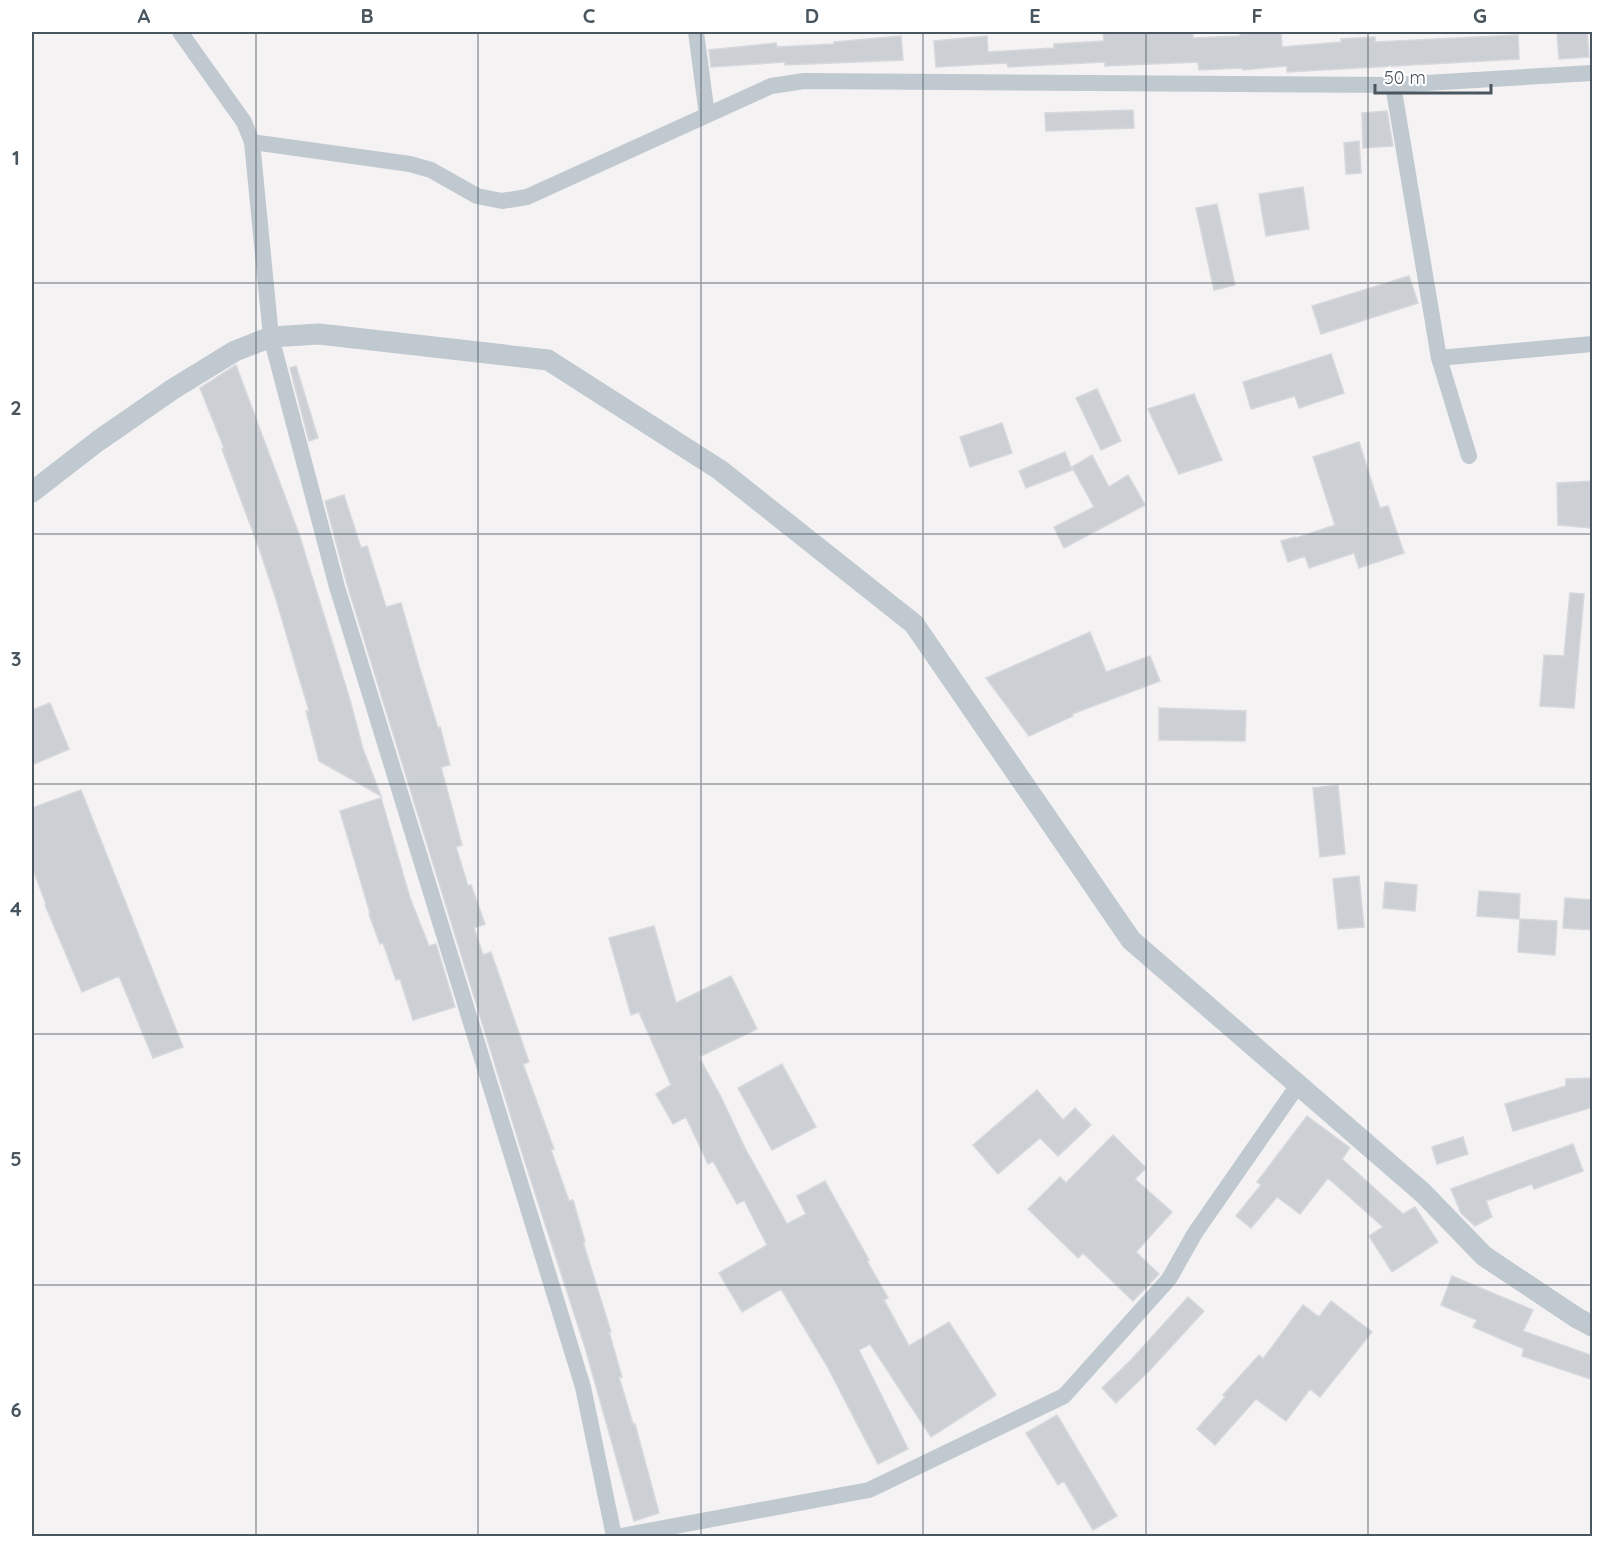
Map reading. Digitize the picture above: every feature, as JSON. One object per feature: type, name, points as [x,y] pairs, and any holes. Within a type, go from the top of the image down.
[{"type":"street","points":[[180,32],[244,122],[252,142],[271,337],[338,587],[583,1387],[614,1536]]},
{"type":"street","points":[[696,32],[706,115]]},
{"type":"street","points":[[252,142],[410,164],[431,170],[477,196],[502,201],[527,197],[771,86],[804,81],[1393,85],[1593,73]]},
{"type":"street","points":[[1393,85],[1439,358],[1469,456]]},
{"type":"street","points":[[32,492],[98,441],[173,389],[235,351],[271,337],[319,334],[548,360],[720,470],[914,624],[1131,940],[1423,1193],[1484,1256],[1577,1318],[1593,1326]]},
{"type":"street","points":[[1439,358],[1593,344]]},
{"type":"street","points":[[621,1536],[868,1490],[1064,1396],[1169,1279],[1195,1233],[1298,1085]]},
{"type":"building","points":[[1103,32],[1193,32],[1193,38],[1281,32],[1282,47],[1375,37],[1375,42],[1518,35],[1519,59],[1287,72],[1287,66],[1243,70],[1242,68],[1199,70],[1198,62],[1105,66],[1105,62],[1008,67],[1007,63],[936,67],[934,41],[987,36],[988,52],[1054,48],[1054,44],[1104,41]]},
{"type":"building","points":[[1557,32],[1587,32],[1589,57],[1559,59]]},
{"type":"building","points":[[901,36],[903,60],[785,65],[785,62],[711,67],[709,50],[776,43],[777,47],[834,44],[834,42]]},
{"type":"building","points":[[1133,110],[1134,128],[1046,131],[1045,113]]},
{"type":"building","points":[[1387,111],[1393,146],[1363,148],[1362,113]]},
{"type":"building","points":[[1359,141],[1361,173],[1346,174],[1344,143]]},
{"type":"building","points":[[1303,187],[1309,229],[1266,236],[1259,194]]},
{"type":"building","points":[[1217,204],[1235,285],[1214,290],[1196,208]]},
{"type":"building","points":[[1409,276],[1418,303],[1321,334],[1312,306]]},
{"type":"building","points":[[1331,354],[1344,393],[1299,408],[1295,396],[1251,409],[1243,382]]},
{"type":"building","points":[[236,365],[299,534],[363,749],[381,796],[319,761],[306,711],[309,711],[276,599],[222,449],[224,448],[200,388]]},
{"type":"building","points":[[296,366],[318,438],[309,441],[290,368]]},
{"type":"building","points":[[1097,389],[1121,441],[1101,450],[1076,398]]},
{"type":"building","points":[[1194,394],[1222,460],[1179,474],[1148,409]]},
{"type":"building","points":[[1002,423],[1012,453],[970,467],[960,437]]},
{"type":"building","points":[[1359,442],[1380,508],[1388,506],[1404,553],[1359,568],[1354,553],[1309,568],[1305,556],[1288,562],[1281,541],[1335,525],[1313,457]]},
{"type":"building","points":[[1065,452],[1072,470],[1026,488],[1019,471]]},
{"type":"building","points":[[1092,455],[1109,487],[1128,475],[1145,505],[1064,548],[1054,527],[1094,507],[1072,467]]},
{"type":"building","points":[[1593,481],[1591,528],[1558,525],[1557,483]]},
{"type":"building","points":[[344,495],[361,548],[367,546],[386,607],[401,603],[438,728],[440,727],[450,765],[441,767],[462,845],[456,847],[468,886],[471,885],[485,924],[474,928],[483,955],[491,952],[529,1062],[523,1064],[554,1149],[551,1150],[569,1201],[573,1200],[585,1242],[583,1242],[611,1332],[609,1332],[622,1377],[619,1377],[633,1424],[635,1424],[659,1513],[634,1521],[584,1344],[524,1159],[347,584],[325,501]]},
{"type":"building","points":[[1570,593],[1584,594],[1574,708],[1540,706],[1544,655],[1564,656]]},
{"type":"building","points":[[1090,632],[1106,672],[1150,656],[1160,681],[1072,714],[1073,716],[1029,736],[986,678]]},
{"type":"building","points":[[50,703],[69,749],[32,765],[32,710]]},
{"type":"building","points":[[1159,708],[1246,711],[1245,741],[1159,740]]},
{"type":"building","points":[[1338,785],[1345,854],[1320,857],[1313,788]]},
{"type":"building","points":[[81,790],[183,1047],[153,1058],[119,976],[82,992],[45,905],[32,867],[32,808]]},
{"type":"building","points":[[381,798],[410,898],[429,946],[436,944],[455,1007],[413,1020],[400,979],[396,980],[383,943],[380,944],[369,914],[340,811]]},
{"type":"building","points":[[1359,876],[1364,927],[1338,929],[1333,879]]},
{"type":"building","points":[[1385,882],[1417,885],[1415,911],[1383,908]]},
{"type":"building","points":[[1479,891],[1520,894],[1519,919],[1477,916]]},
{"type":"building","points":[[1565,898],[1593,900],[1593,930],[1563,928]]},
{"type":"building","points":[[1520,919],[1557,921],[1555,955],[1518,952]]},
{"type":"building","points":[[654,926],[676,1003],[731,976],[757,1029],[699,1057],[787,1224],[806,1214],[797,1196],[825,1181],[869,1260],[867,1261],[888,1298],[884,1300],[909,1346],[949,1322],[996,1395],[931,1437],[870,1344],[859,1350],[908,1449],[878,1464],[827,1366],[781,1289],[742,1312],[719,1273],[767,1245],[744,1200],[737,1204],[713,1161],[708,1164],[686,1117],[673,1124],[656,1094],[671,1085],[639,1012],[631,1015],[609,938]]},
{"type":"building","points":[[782,1064],[816,1127],[772,1150],[738,1088]]},
{"type":"building","points":[[1593,1078],[1593,1107],[1513,1131],[1505,1104],[1566,1086],[1566,1079]]},
{"type":"building","points":[[1037,1090],[1063,1120],[1075,1108],[1091,1125],[1058,1156],[1040,1138],[998,1174],[973,1145]]},
{"type":"building","points":[[1307,1116],[1350,1148],[1342,1159],[1403,1214],[1415,1207],[1438,1242],[1392,1272],[1369,1236],[1383,1227],[1328,1178],[1300,1214],[1277,1197],[1251,1228],[1236,1216],[1261,1185],[1257,1182]]},
{"type":"building","points":[[1113,1135],[1146,1168],[1135,1179],[1172,1212],[1136,1252],[1159,1274],[1133,1301],[1083,1253],[1078,1258],[1028,1209],[1060,1177],[1066,1183]]},
{"type":"building","points":[[1463,1137],[1468,1154],[1437,1164],[1432,1147]]},
{"type":"building","points":[[1573,1144],[1583,1171],[1534,1189],[1532,1184],[1486,1201],[1492,1217],[1475,1226],[1461,1213],[1451,1189]]},
{"type":"building","points":[[1452,1276],[1533,1310],[1523,1331],[1593,1356],[1593,1380],[1522,1356],[1524,1349],[1473,1327],[1477,1320],[1441,1305]]},
{"type":"building","points":[[1188,1297],[1204,1311],[1116,1403],[1102,1388],[1131,1360]]},
{"type":"building","points":[[1331,1301],[1372,1332],[1320,1397],[1310,1389],[1286,1421],[1256,1399],[1215,1445],[1197,1429],[1225,1397],[1223,1395],[1259,1355],[1263,1359],[1303,1305],[1319,1317]]},
{"type":"building","points":[[1057,1415],[1117,1516],[1093,1530],[1064,1481],[1058,1485],[1026,1433]]}]
